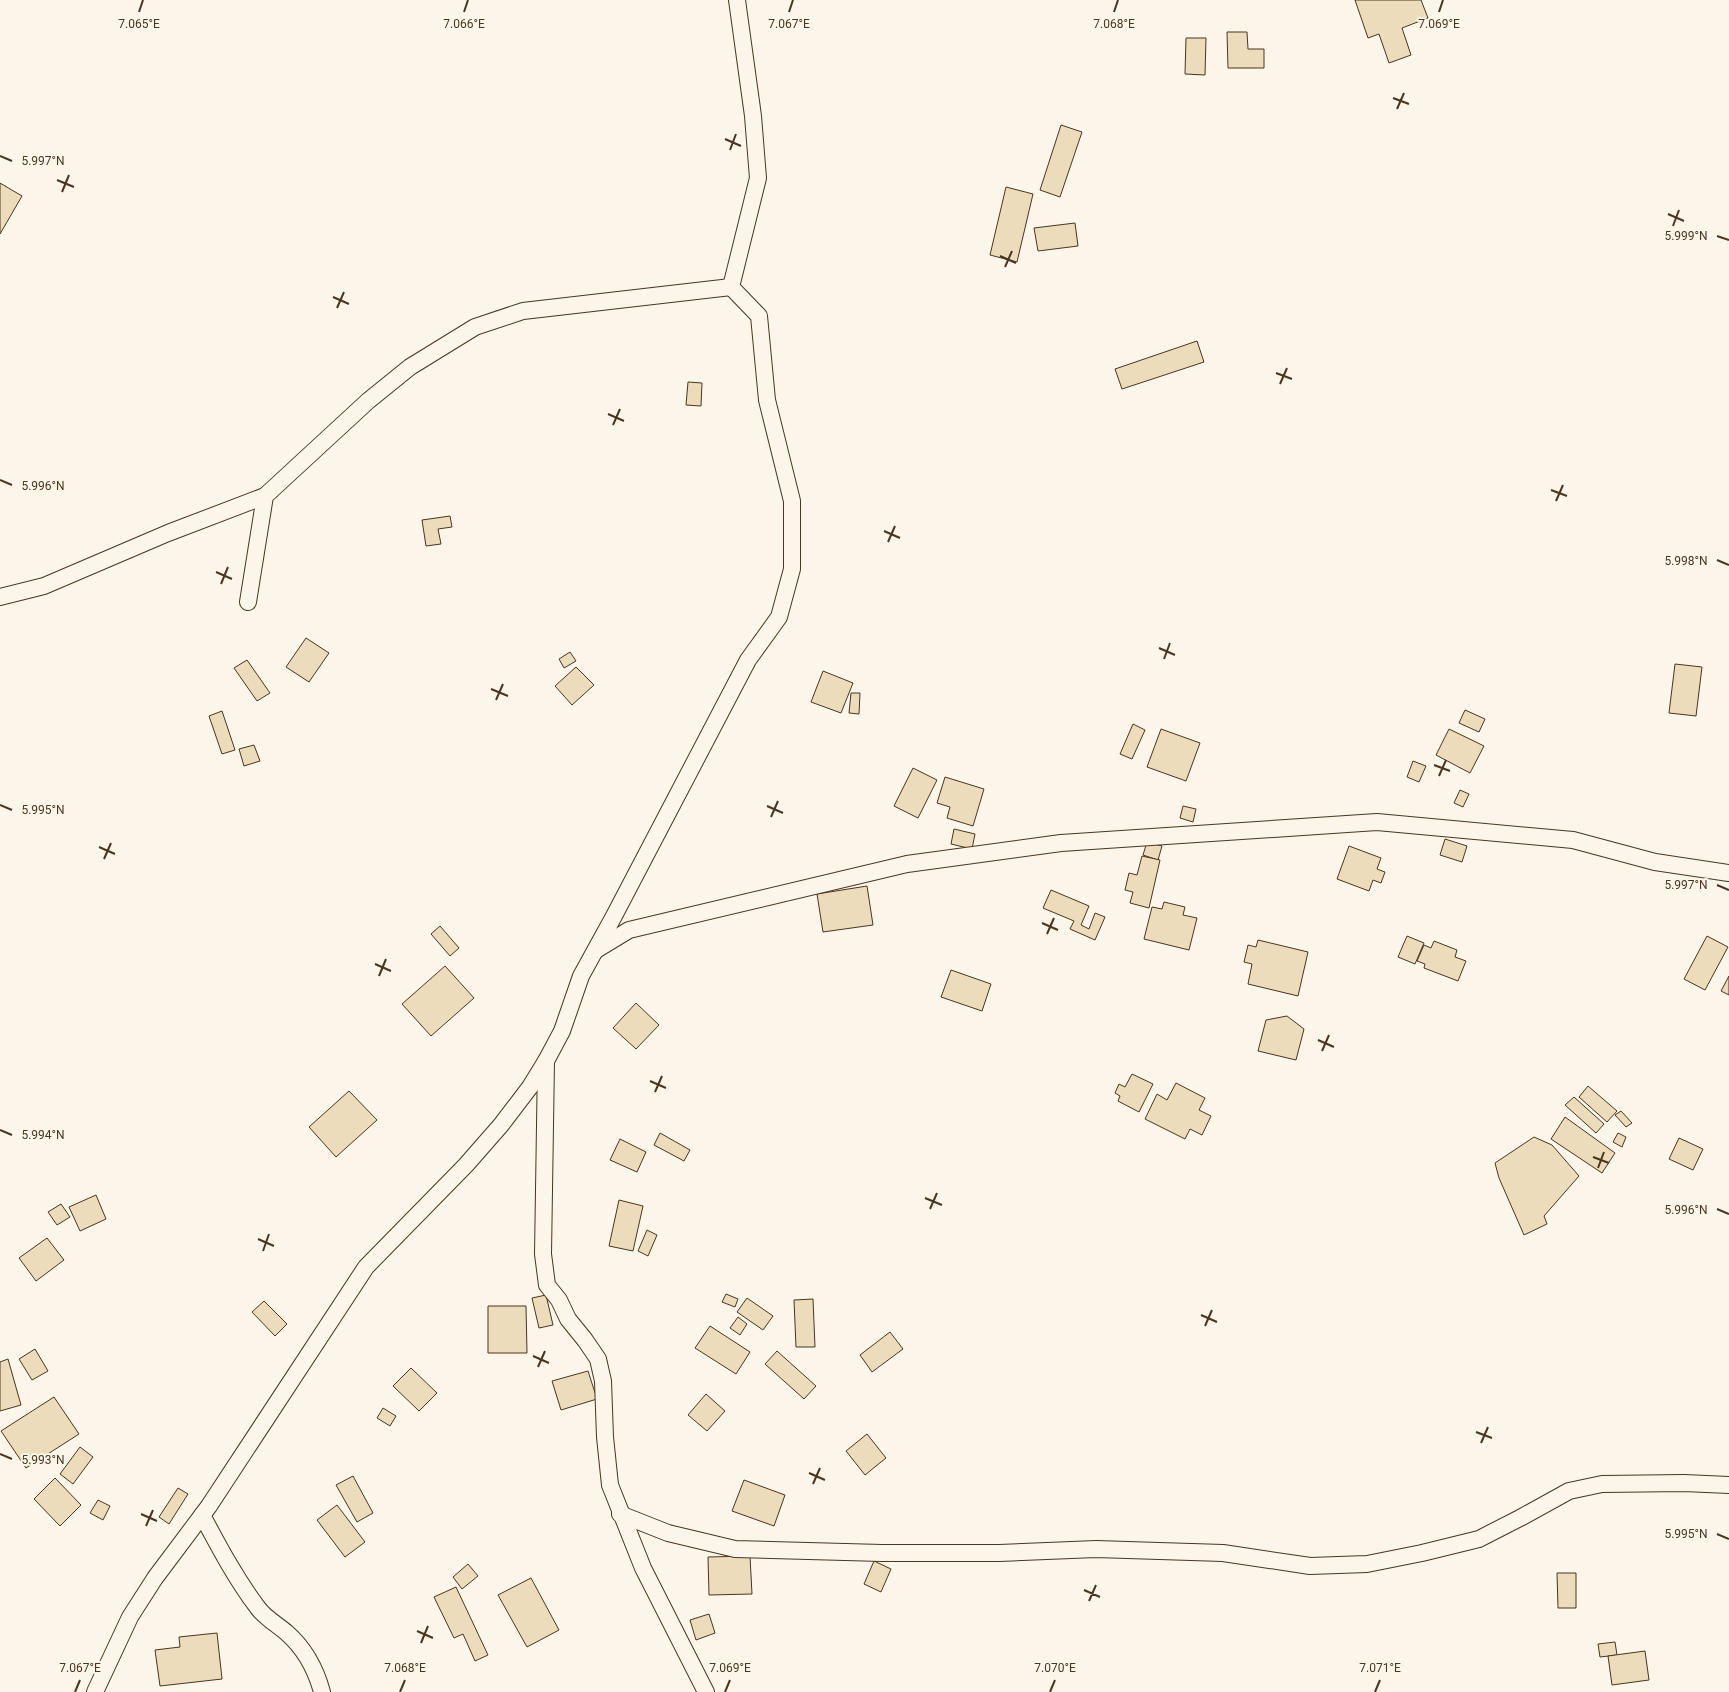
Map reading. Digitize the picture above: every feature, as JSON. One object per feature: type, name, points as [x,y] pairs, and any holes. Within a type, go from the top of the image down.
[{"type":"street","points":[[731,287],[758,178],[753,116],[737,0]]},
{"type":"street","points":[[0,597],[44,586],[168,533],[265,496],[375,396],[410,367],[475,327],[523,311],[731,287]]},
{"type":"street","points":[[95,1692],[130,1617],[155,1578],[202,1516],[366,1267],[460,1171],[501,1125],[530,1087],[562,1031],[581,976],[748,660],[779,617],[792,570],[792,500],[767,400],[759,316],[731,287]]},
{"type":"street","points":[[248,602],[265,496]]},
{"type":"street","points":[[595,951],[629,930],[907,864],[1061,843],[1269,828],[1377,822],[1474,830],[1573,840],[1655,862],[1729,873]]},
{"type":"street","points":[[546,1061],[543,1254],[547,1285],[559,1300],[568,1319],[598,1359],[602,1381],[610,1485],[643,1568],[706,1692]]},
{"type":"street","points":[[620,1514],[668,1533],[735,1549],[882,1553],[999,1553],[1096,1549],[1223,1553],[1310,1566],[1367,1564],[1479,1539],[1569,1491],[1602,1484],[1684,1483],[1729,1486]]},
{"type":"street","points":[[202,1516],[227,1561],[259,1610],[288,1634],[302,1650],[311,1664],[322,1692]]},
{"type":"building","points":[[1355,0],[1421,0],[1428,18],[1402,28],[1411,55],[1389,63],[1379,34],[1368,38]]},
{"type":"building","points":[[1227,32],[1247,32],[1248,49],[1264,49],[1264,68],[1228,68]]},
{"type":"building","points":[[1186,38],[1206,38],[1205,75],[1185,74]]},
{"type":"building","points":[[1061,125],[1082,132],[1060,197],[1040,190]]},
{"type":"building","points":[[0,183],[22,196],[0,234]]},
{"type":"building","points":[[1006,187],[1033,194],[1017,262],[990,255]]},
{"type":"building","points":[[1075,223],[1078,246],[1038,251],[1034,228]]},
{"type":"building","points":[[1197,341],[1204,362],[1122,389],[1115,369]]},
{"type":"building","points":[[688,382],[702,383],[701,406],[686,405]]},
{"type":"building","points":[[450,516],[452,527],[438,529],[441,544],[426,546],[422,520]]},
{"type":"building","points":[[306,638],[329,653],[309,682],[286,667]]},
{"type":"building","points":[[570,652],[576,661],[564,668],[559,659]]},
{"type":"building","points":[[247,660],[270,693],[257,701],[234,668]]},
{"type":"building","points":[[1675,664],[1702,667],[1696,716],[1669,713]]},
{"type":"building","points":[[576,667],[594,685],[572,705],[555,686]]},
{"type":"building","points":[[823,671],[853,683],[841,713],[811,702]]},
{"type":"building","points":[[851,693],[860,693],[859,714],[849,713]]},
{"type":"building","points":[[1465,710],[1485,719],[1479,732],[1459,723]]},
{"type":"building","points":[[222,711],[235,750],[222,754],[209,716]]},
{"type":"building","points":[[1133,724],[1145,730],[1132,759],[1120,754]]},
{"type":"building","points":[[1161,729],[1200,743],[1186,781],[1147,767]]},
{"type":"building","points":[[1449,729],[1484,746],[1470,773],[1436,755]]},
{"type":"building","points":[[254,745],[260,761],[244,766],[239,749]]},
{"type":"building","points":[[1413,761],[1426,766],[1419,782],[1407,777]]},
{"type":"building","points":[[913,768],[937,780],[918,818],[894,806]]},
{"type":"building","points":[[945,777],[984,789],[973,826],[947,818],[950,807],[937,803]]},
{"type":"building","points":[[1460,790],[1469,794],[1463,807],[1454,803]]},
{"type":"building","points":[[1183,806],[1196,809],[1193,822],[1180,818]]},
{"type":"building","points":[[954,829],[975,834],[972,849],[951,844]]},
{"type":"building","points":[[1445,839],[1467,846],[1462,862],[1440,855]]},
{"type":"building","points":[[1147,842],[1162,846],[1158,860],[1143,855]]},
{"type":"building","points":[[1349,846],[1381,858],[1377,869],[1385,872],[1381,883],[1373,880],[1369,891],[1337,879]]},
{"type":"building","points":[[1142,856],[1160,860],[1149,908],[1130,903],[1133,892],[1125,890],[1129,873],[1137,875]]},
{"type":"building","points":[[867,886],[873,925],[823,932],[817,894]]},
{"type":"building","points":[[1051,890],[1089,906],[1081,925],[1089,929],[1095,913],[1105,917],[1095,940],[1070,929],[1074,921],[1043,908]]},
{"type":"building","points":[[1164,902],[1185,907],[1183,915],[1197,918],[1189,950],[1144,939],[1152,907],[1162,909]]},
{"type":"building","points":[[440,926],[459,948],[450,956],[431,934]]},
{"type":"building","points":[[1407,936],[1424,943],[1415,964],[1398,957]]},
{"type":"building","points":[[1707,936],[1728,947],[1705,990],[1684,979]]},
{"type":"building","points":[[1258,940],[1308,952],[1298,996],[1248,984],[1252,964],[1244,962],[1248,945],[1256,947]]},
{"type":"building","points":[[1434,941],[1457,950],[1455,957],[1466,961],[1458,981],[1424,968],[1425,964],[1417,961],[1424,945],[1431,948]]},
{"type":"building","points":[[445,966],[474,998],[431,1036],[402,1004]]},
{"type":"building","points":[[951,970],[991,984],[982,1011],[941,997]]},
{"type":"building","points":[[1729,976],[1729,995],[1721,991]]},
{"type":"building","points":[[636,1003],[659,1025],[636,1049],[613,1028]]},
{"type":"building","points":[[1287,1016],[1304,1029],[1296,1060],[1258,1051],[1266,1020]]},
{"type":"building","points":[[1132,1074],[1153,1084],[1139,1112],[1118,1101],[1120,1096],[1115,1093],[1119,1084],[1125,1087]]},
{"type":"building","points":[[1176,1083],[1205,1098],[1199,1110],[1211,1116],[1202,1135],[1190,1129],[1185,1139],[1145,1119],[1157,1094],[1167,1100]]},
{"type":"building","points":[[1588,1086],[1617,1111],[1607,1122],[1579,1097]]},
{"type":"building","points":[[349,1091],[377,1120],[336,1157],[309,1127]]},
{"type":"building","points":[[1574,1097],[1604,1124],[1596,1133],[1565,1105]]},
{"type":"building","points":[[1621,1111],[1632,1123],[1626,1127],[1615,1115]]},
{"type":"building","points":[[1565,1117],[1615,1153],[1602,1173],[1551,1139]]},
{"type":"building","points":[[660,1133],[690,1150],[684,1161],[654,1145]]},
{"type":"building","points":[[1618,1133],[1626,1137],[1622,1147],[1613,1142]]},
{"type":"building","points":[[1534,1137],[1552,1145],[1579,1176],[1544,1216],[1547,1224],[1524,1235],[1499,1178],[1495,1163]]},
{"type":"building","points":[[1679,1138],[1703,1149],[1693,1170],[1669,1159]]},
{"type":"building","points":[[620,1139],[646,1152],[637,1172],[610,1160]]},
{"type":"building","points":[[96,1195],[106,1219],[80,1231],[69,1207]]},
{"type":"building","points":[[619,1200],[643,1206],[633,1251],[609,1246]]},
{"type":"building","points":[[61,1204],[70,1217],[57,1225],[48,1212]]},
{"type":"building","points":[[647,1230],[657,1235],[648,1256],[638,1251]]},
{"type":"building","points":[[47,1238],[64,1260],[36,1281],[19,1258]]},
{"type":"building","points":[[726,1294],[738,1299],[735,1307],[722,1302]]},
{"type":"building","points":[[546,1295],[553,1325],[539,1328],[532,1298]]},
{"type":"building","points":[[747,1298],[773,1316],[763,1330],[737,1312]]},
{"type":"building","points":[[813,1299],[815,1347],[796,1347],[794,1300]]},
{"type":"building","points":[[264,1301],[287,1324],[275,1336],[252,1312]]},
{"type":"building","points":[[488,1306],[526,1306],[527,1353],[488,1353]]},
{"type":"building","points":[[738,1317],[747,1324],[740,1335],[730,1328]]},
{"type":"building","points":[[710,1326],[750,1352],[736,1374],[695,1348]]},
{"type":"building","points":[[890,1332],[903,1349],[872,1372],[860,1355]]},
{"type":"building","points":[[35,1349],[48,1371],[32,1380],[19,1359]]},
{"type":"building","points":[[777,1351],[816,1386],[804,1399],[765,1364]]},
{"type":"building","points":[[8,1359],[21,1405],[0,1411],[0,1362]]},
{"type":"building","points":[[411,1368],[437,1393],[419,1411],[393,1386]]},
{"type":"building","points":[[588,1371],[597,1399],[561,1410],[552,1381]]},
{"type":"building","points":[[706,1394],[725,1411],[707,1431],[688,1415]]},
{"type":"building","points":[[54,1397],[79,1434],[26,1468],[1,1431]]},
{"type":"building","points":[[383,1408],[396,1416],[390,1426],[377,1418]]},
{"type":"building","points":[[867,1434],[886,1458],[865,1475],[846,1451]]},
{"type":"building","points":[[80,1447],[93,1457],[73,1484],[60,1474]]},
{"type":"building","points":[[353,1476],[373,1513],[357,1522],[336,1485]]},
{"type":"building","points":[[55,1478],[81,1505],[60,1526],[34,1499]]},
{"type":"building","points":[[744,1480],[785,1495],[774,1526],[732,1511]]},
{"type":"building","points":[[178,1488],[188,1494],[169,1524],[159,1517]]},
{"type":"building","points":[[98,1500],[110,1506],[103,1520],[90,1513]]},
{"type":"building","points":[[337,1505],[365,1542],[345,1557],[317,1520]]},
{"type":"building","points":[[750,1556],[752,1594],[709,1595],[708,1557]]},
{"type":"building","points":[[874,1561],[891,1569],[881,1592],[864,1584]]},
{"type":"building","points":[[468,1564],[478,1576],[462,1589],[453,1577]]},
{"type":"building","points":[[1557,1573],[1576,1573],[1576,1608],[1558,1608]]},
{"type":"building","points":[[531,1578],[559,1630],[527,1647],[498,1595]]},
{"type":"building","points":[[456,1587],[488,1655],[475,1661],[463,1634],[454,1638],[434,1597]]},
{"type":"building","points":[[709,1614],[715,1633],[696,1640],[690,1620]]},
{"type":"building","points":[[217,1633],[222,1679],[160,1686],[155,1650],[180,1647],[179,1637]]},
{"type":"building","points":[[1615,1642],[1617,1655],[1600,1657],[1598,1644]]},
{"type":"building","points":[[1645,1651],[1649,1680],[1612,1685],[1608,1656]]}]
